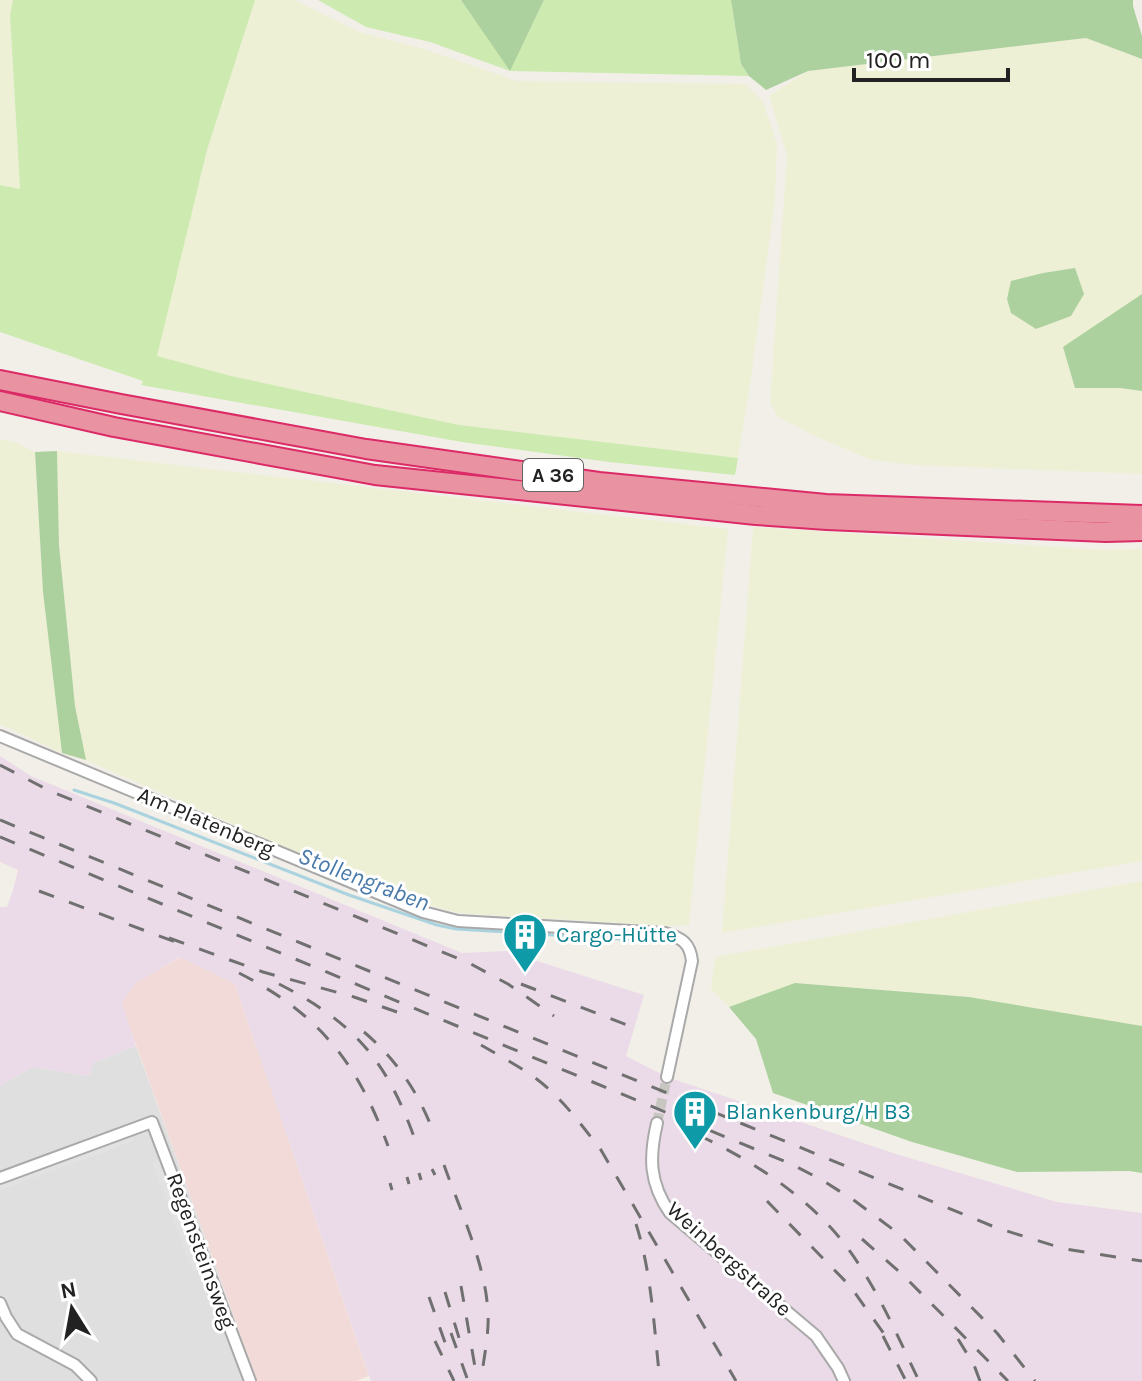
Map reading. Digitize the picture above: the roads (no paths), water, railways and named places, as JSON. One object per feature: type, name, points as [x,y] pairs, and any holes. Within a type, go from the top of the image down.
[{"type":"highway","name":"A 36","points":[[0,380],[350,446],[599,482],[826,504],[1142,515]]},
{"type":"highway","name":"A 36","points":[[0,401],[114,427],[375,475],[812,519],[1142,531]]},
{"type":"street","name":"Am Platenberg","points":[[0,736],[423,912],[458,921],[665,933],[686,942],[692,961],[667,1077]]},
{"type":"street","name":"Regensteinsweg","points":[[0,1178],[152,1122],[250,1381]]},
{"type":"street","name":"Weinbergstraße","points":[[657,1123],[651,1148],[651,1165],[655,1184],[670,1213],[816,1336],[844,1381]]},
{"type":"street","points":[[0,1303],[17,1334],[75,1365],[91,1381]]},
{"type":"waterway","name":"Stollengraben","points":[[74,790],[349,895],[437,925],[456,929],[655,941]]},
{"type":"tunnel","points":[[657,1123],[667,1077]]},
{"type":"railway","points":[[0,765],[50,791],[469,963],[508,984],[554,1016]]},
{"type":"railway","points":[[0,820],[997,1228],[1065,1249],[1142,1261]]},
{"type":"railway","points":[[0,837],[791,1164],[822,1180],[899,1234],[997,1333],[1035,1381]]},
{"type":"railway","points":[[39,891],[178,943]]},
{"type":"railway","points":[[169,938],[263,972],[397,1012]]},
{"type":"railway","points":[[239,973],[292,1006],[332,1043],[363,1089],[388,1146]]},
{"type":"railway","points":[[279,984],[327,1013],[364,1046],[392,1086],[414,1137]]},
{"type":"railway","points":[[521,984],[627,1025]]},
{"type":"railway","points":[[364,1032],[405,1077],[433,1131]]},
{"type":"railway","points":[[481,1045],[525,1071],[551,1091],[601,1150],[736,1381]]},
{"type":"railway","points":[[698,1135],[740,1157],[781,1184],[834,1232],[869,1281],[919,1381]]},
{"type":"railway","points":[[444,1165],[469,1232],[487,1301],[487,1341],[481,1381]]},
{"type":"railway","points":[[432,1169],[435,1175]]},
{"type":"railway","points":[[419,1173],[421,1180]]},
{"type":"railway","points":[[407,1177],[409,1184]]},
{"type":"railway","points":[[390,1183],[392,1190]]},
{"type":"railway","points":[[767,1201],[850,1286],[892,1345]]},
{"type":"railway","points":[[636,1224],[649,1282],[660,1381]]},
{"type":"railway","points":[[862,1239],[904,1276],[1008,1381]]},
{"type":"railway","points":[[461,1286],[476,1373]]},
{"type":"railway","points":[[445,1292],[460,1341]]},
{"type":"railway","points":[[429,1297],[448,1351]]},
{"type":"railway","points":[[451,1333],[467,1378]]},
{"type":"railway","points":[[883,1336],[906,1381]]},
{"type":"railway","points":[[958,1339],[980,1381]]},
{"type":"railway","points":[[435,1341],[454,1381]]},
{"type":"place","name":"Cargo-Hütte","points":[[525,974]]},
{"type":"place","name":"Blankenburg/H B3","points":[[695,1151]]}]
